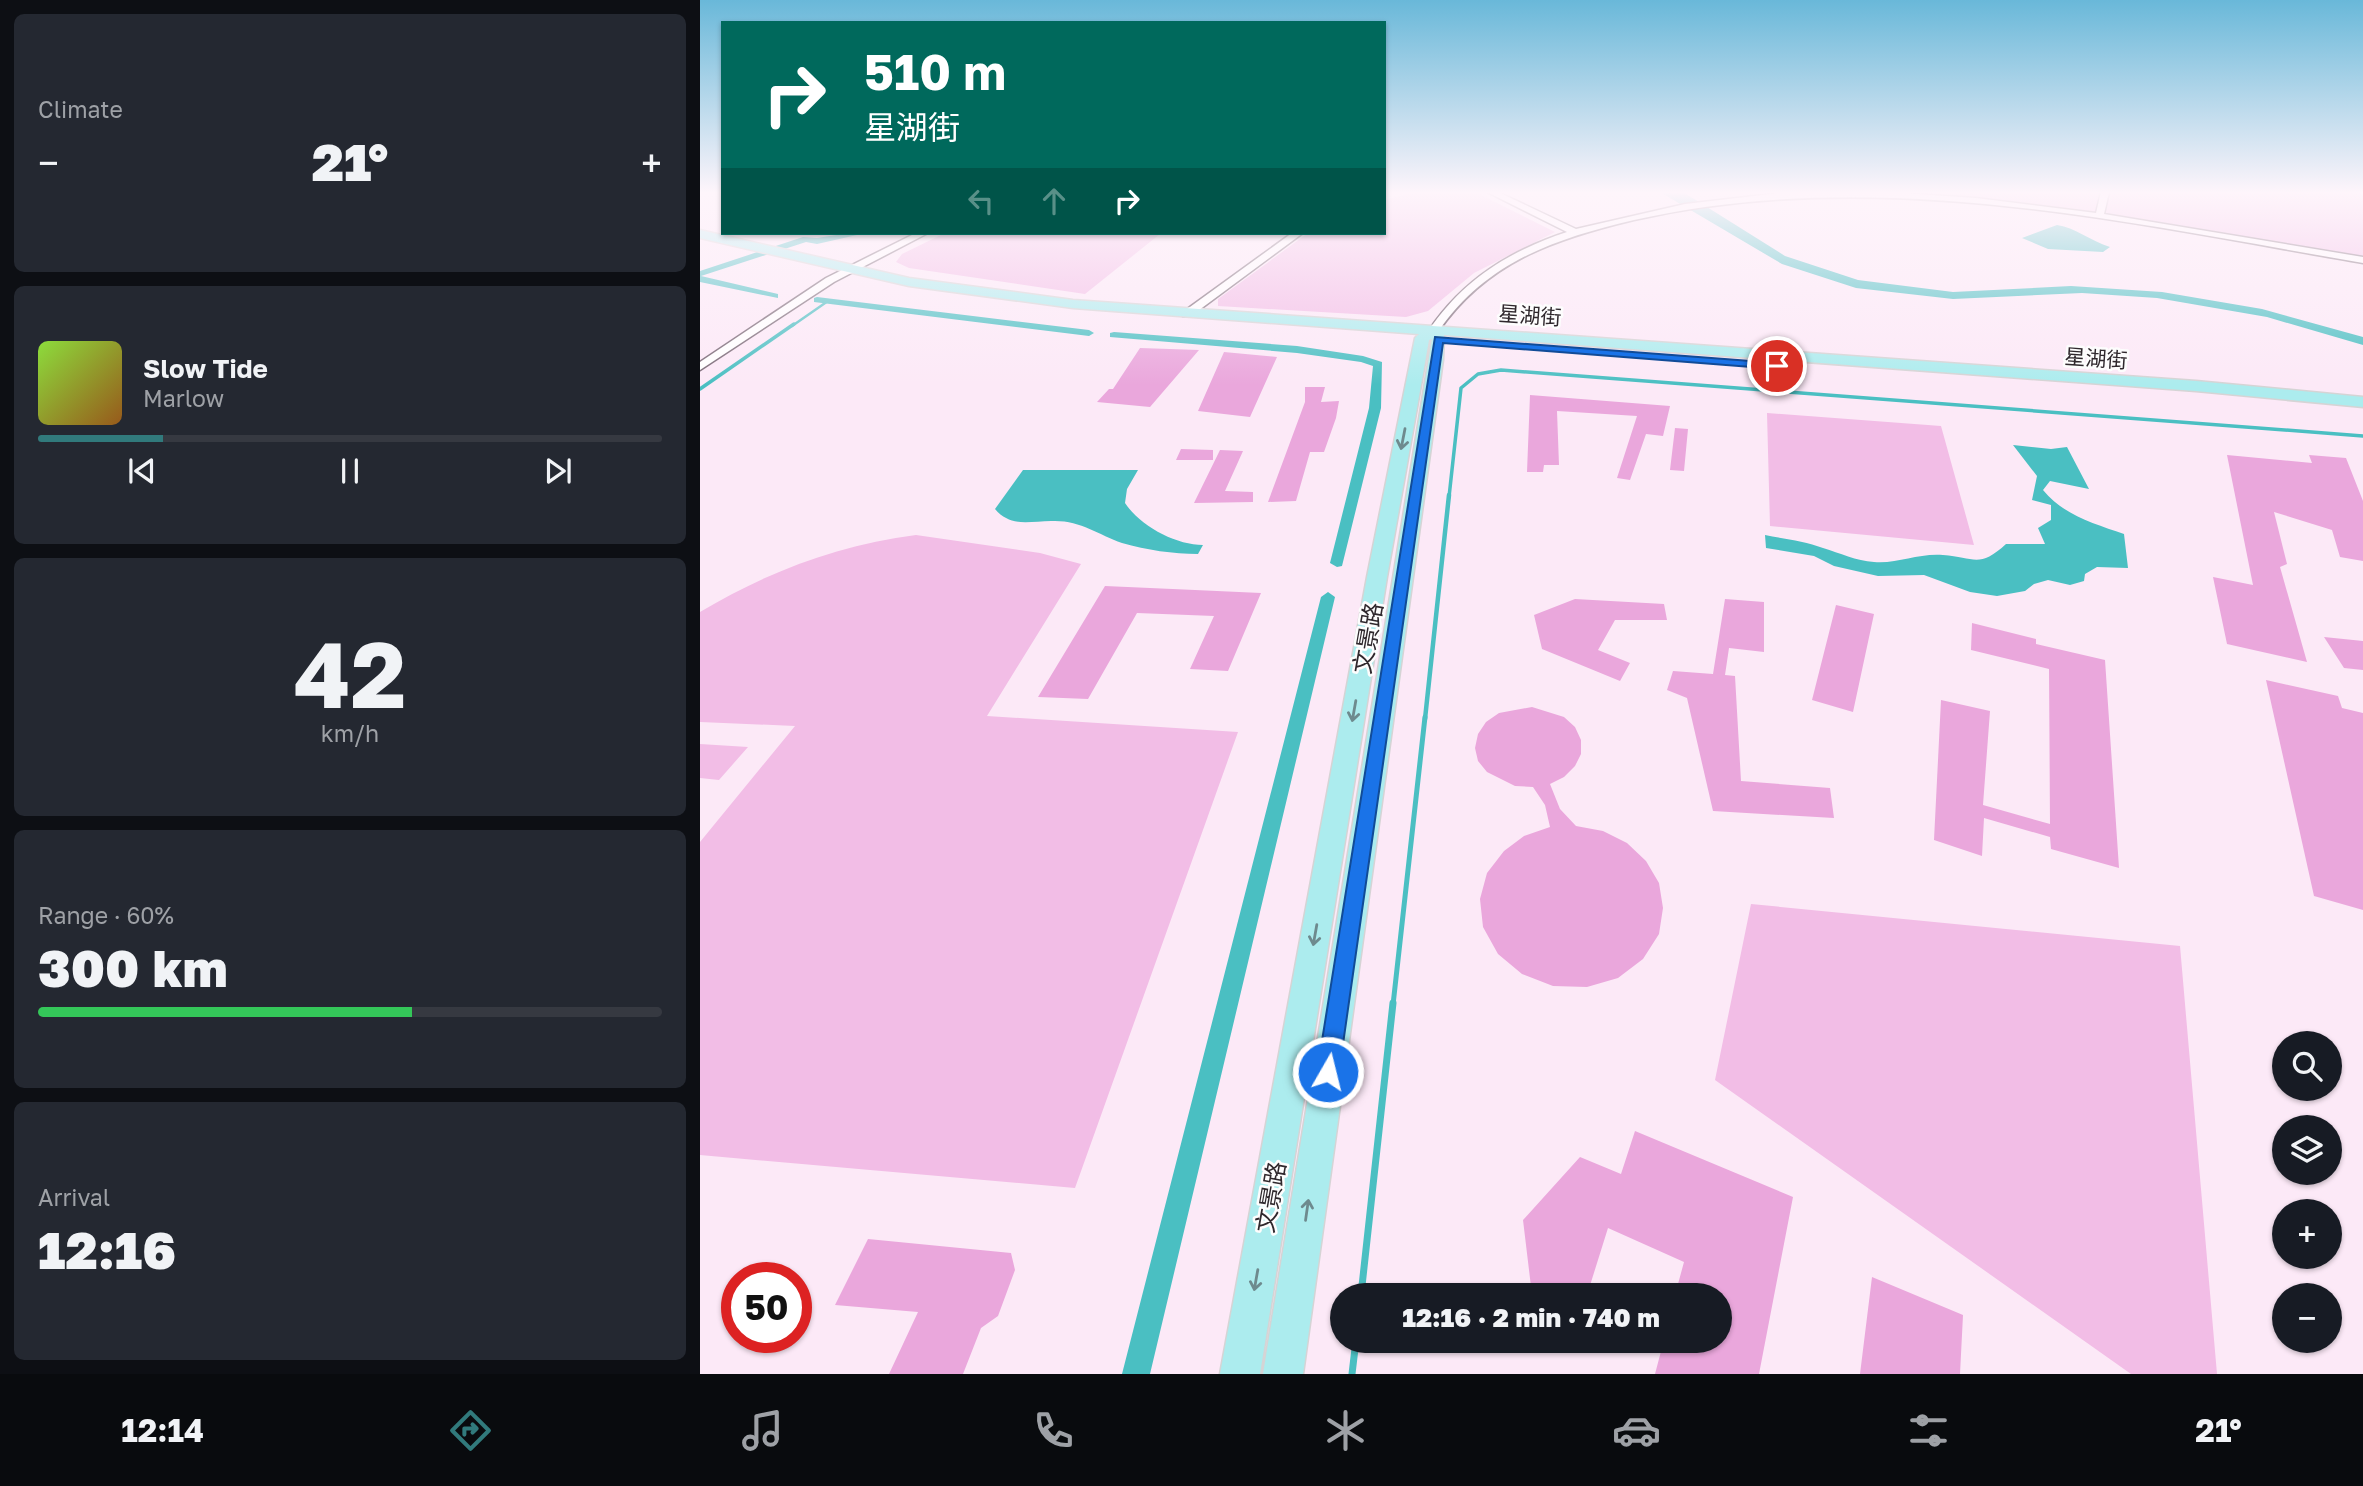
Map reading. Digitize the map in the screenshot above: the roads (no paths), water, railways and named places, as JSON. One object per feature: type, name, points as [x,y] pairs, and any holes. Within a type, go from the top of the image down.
[{"type":"main road","name":"星湖街","points":[[761,256],[824,274],[1017,309],[2196,386],[2363,402]]},
{"type":"main road","name":"星湖街","points":[[781,256],[824,274],[1187,314],[2363,413]]},
{"type":"main road","name":"文景路","points":[[1240,1374],[1375,591],[1432,336]]},
{"type":"main road","name":"文景路","points":[[1283,1374],[1432,336]]},
{"type":"street","points":[[700,367],[804,293],[824,274],[858,256]]},
{"type":"street","points":[[824,274],[867,256]]},
{"type":"street","points":[[1187,314],[1266,256]]},
{"type":"street","points":[[1432,336],[1458,298],[1490,272],[1518,256]]},
{"type":"street","points":[[2339,256],[2363,260]]},
{"type":"street","points":[[700,359],[776,312]]},
{"type":"water","points":[[1769,256],[1785,256],[1858,280],[1953,292],[2071,286],[2162,292],[2262,309],[2363,337],[2363,345],[2267,317],[2157,298],[2082,293],[1953,299],[1856,288],[1782,264]]},
{"type":"water","points":[[2013,445],[2051,449],[2067,447],[2089,489],[2050,481],[2043,490],[2070,512],[2124,534],[2128,568],[2097,567],[2085,574],[2084,581],[2070,585],[2048,580],[2034,584],[2025,591],[1997,596],[1970,592],[1924,575],[1878,576],[1834,566],[1814,556],[1766,548],[1765,535],[1809,544],[1861,560],[1883,562],[1934,555],[1976,560],[1989,557],[2006,544],[2045,544],[2038,528],[2051,520],[2051,505],[2032,500],[2037,476]]},
{"type":"water","points":[[1023,470],[1138,470],[1127,489],[1125,503],[1140,519],[1160,533],[1182,542],[1203,545],[1198,554],[1160,551],[1122,543],[1073,523],[1008,519],[995,509]]},
{"type":"waterway","points":[[700,274],[754,256]]},
{"type":"waterway","points":[[700,279],[775,296]]},
{"type":"waterway","points":[[817,300],[1089,333]]},
{"type":"waterway","points":[[792,326],[828,301]]},
{"type":"waterway","points":[[700,389],[794,324]]},
{"type":"waterway","points":[[1114,335],[1297,349],[1363,359],[1378,364],[1375,408],[1337,563]]},
{"type":"waterway","points":[[1449,497],[1461,388],[1478,374],[1501,370],[2363,436]]},
{"type":"waterway","points":[[1425,719],[1449,495]]},
{"type":"waterway","points":[[1136,1374],[1328,597]]},
{"type":"waterway","points":[[1393,1005],[1425,717]]},
{"type":"waterway","points":[[1362,1283],[1393,1003]]},
{"type":"waterway","points":[[1352,1374],[1354,1353]]}]
